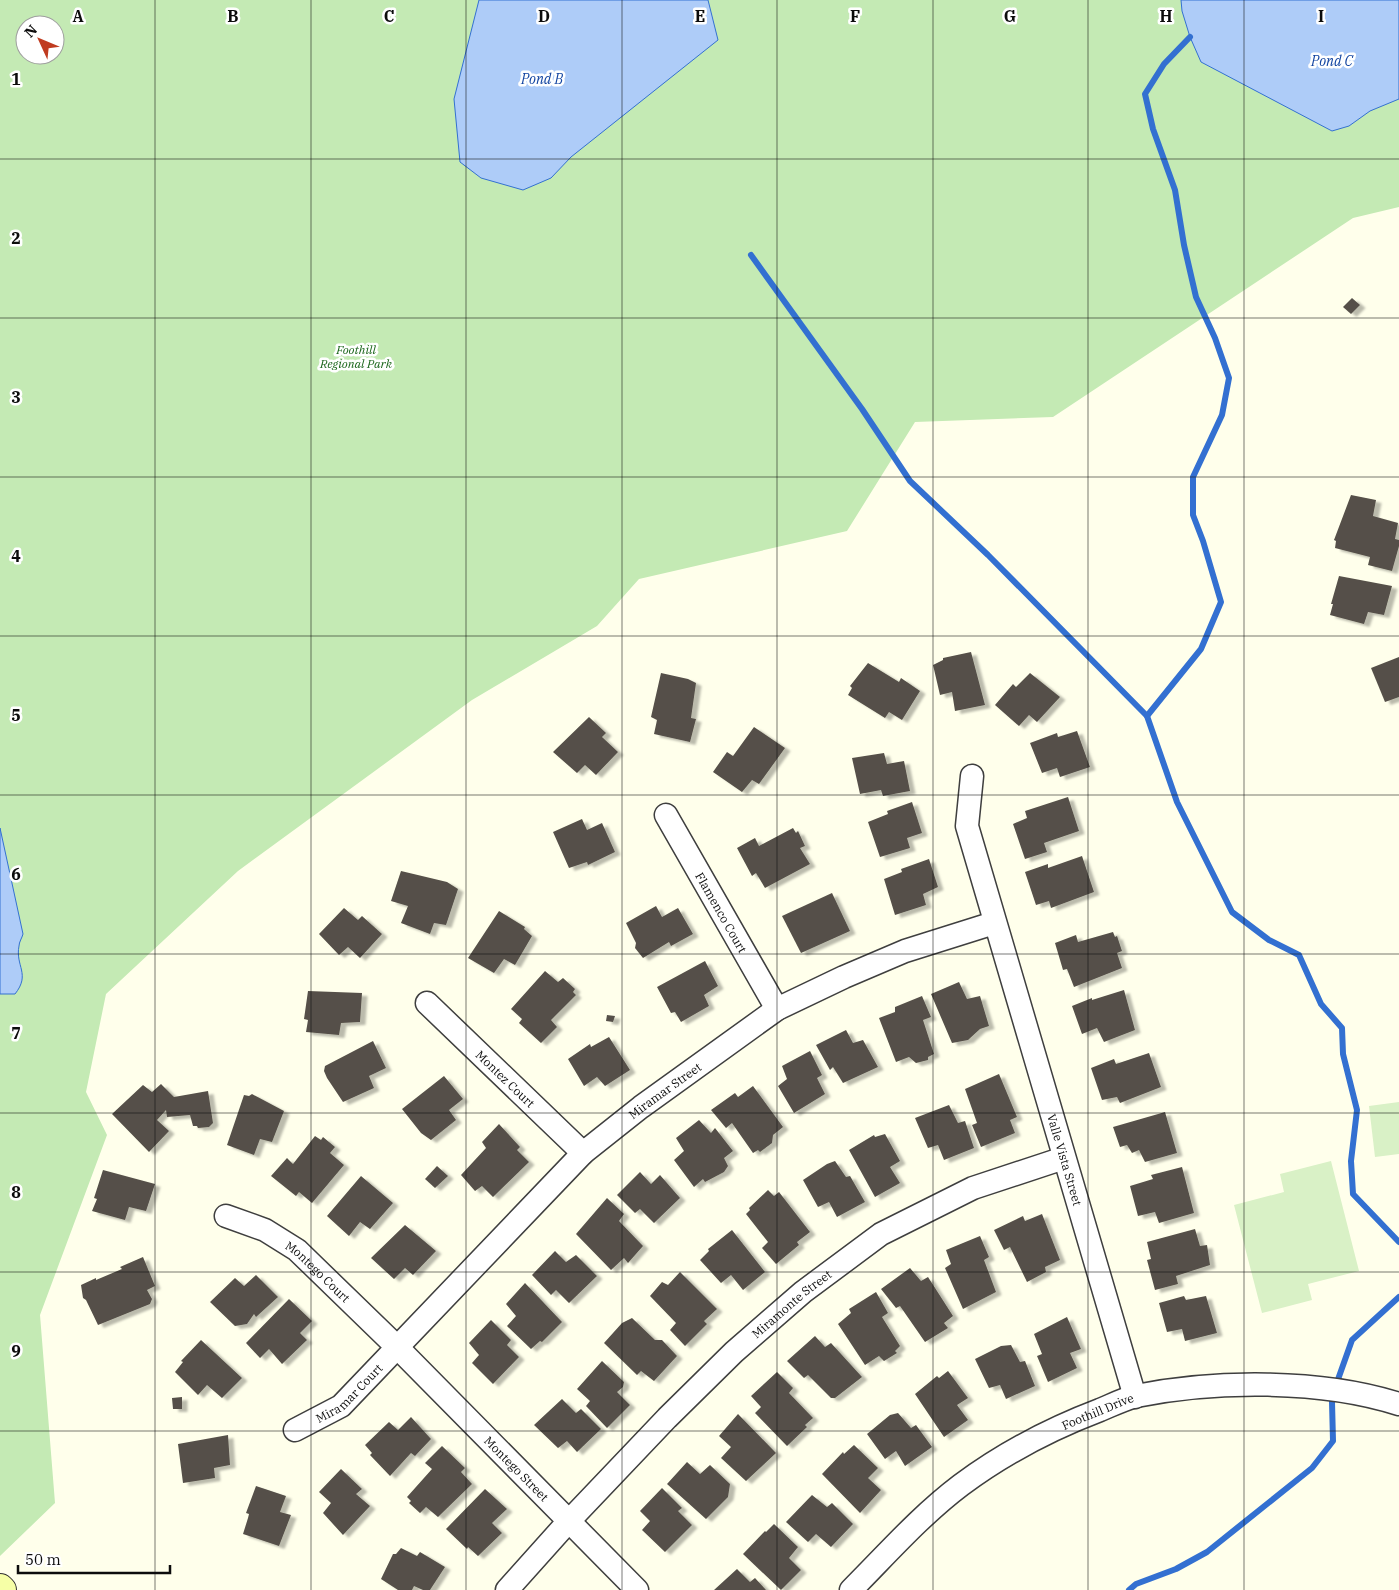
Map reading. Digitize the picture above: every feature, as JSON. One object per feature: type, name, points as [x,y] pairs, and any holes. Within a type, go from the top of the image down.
[{"type":"street","name":"Valle Vista Street","points":[[972,776],[967,826],[1134,1397]]},
{"type":"street","name":"Flamenco Court","points":[[666,815],[777,1009]]},
{"type":"street","name":"Miramar Street","points":[[397,1347],[583,1153],[641,1107],[777,1009],[905,951],[994,923]]},
{"type":"street","name":"Montez Court","points":[[427,1003],[583,1153]]},
{"type":"street","name":"Miramonte Street","points":[[507,1590],[568,1522],[734,1352],[803,1292],[881,1234],[973,1188],[1064,1158]]},
{"type":"street","name":"Montego Court","points":[[226,1216],[265,1230],[297,1250],[397,1347]]},
{"type":"street","name":"Miramar Court","points":[[295,1430],[340,1406],[397,1347]]},
{"type":"street","name":"Montego Street","points":[[397,1347],[637,1590]]},
{"type":"street","name":"Foothill Drive","points":[[851,1590],[925,1514],[961,1485],[1009,1452],[1064,1423],[1134,1397],[1224,1386],[1289,1385],[1363,1394],[1399,1404]]},
{"type":"green space","name":"Foothill Regional Park","points":[[0,0],[1399,0],[1399,207],[1353,218],[1053,417],[915,422],[847,531],[639,579],[597,626],[472,700],[238,871],[106,994],[86,1092],[107,1135],[40,1315],[55,1503],[0,1556]]},
{"type":"green space","points":[[1399,1102],[1399,1154],[1375,1157],[1369,1106]]},
{"type":"green space","points":[[1331,1161],[1359,1271],[1308,1284],[1312,1300],[1262,1313],[1234,1205],[1284,1192],[1280,1174]]},
{"type":"water","name":"Pond B","points":[[479,0],[708,0],[718,40],[571,157],[551,178],[523,190],[481,178],[460,162],[454,99]]},
{"type":"water","name":"Pond C","points":[[1181,0],[1399,0],[1399,99],[1370,111],[1349,126],[1332,131],[1201,62],[1190,37],[1182,11]]},
{"type":"water","points":[[0,828],[23,934],[19,943],[18,953],[22,981],[15,994],[0,994]]},
{"type":"building","points":[[1352,298],[1360,305],[1351,314],[1343,307]]},
{"type":"building","points":[[1351,495],[1376,500],[1373,516],[1398,523],[1395,539],[1399,540],[1399,546],[1392,571],[1368,565],[1370,557],[1335,548],[1336,541],[1334,540]]},
{"type":"building","points":[[1339,576],[1392,586],[1384,615],[1368,612],[1364,624],[1330,615]]},
{"type":"building","points":[[971,652],[985,705],[955,711],[952,692],[940,695],[933,665],[943,660],[943,658]]},
{"type":"building","points":[[1399,657],[1399,697],[1385,702],[1371,668]]},
{"type":"building","points":[[868,663],[899,682],[901,678],[920,691],[902,720],[889,712],[885,718],[848,695],[852,688],[850,686]]},
{"type":"building","points":[[661,673],[688,679],[696,683],[691,718],[696,719],[690,742],[654,734],[657,720],[651,717]]},
{"type":"building","points":[[1030,673],[1060,697],[1037,722],[1029,715],[1019,726],[995,705],[1013,684],[1016,687]]},
{"type":"building","points":[[589,717],[606,733],[602,737],[618,752],[596,775],[585,765],[577,773],[553,752]]},
{"type":"building","points":[[754,727],[785,748],[759,784],[752,780],[742,792],[713,772],[727,752],[733,756]]},
{"type":"building","points":[[1077,731],[1090,767],[1060,777],[1057,768],[1042,773],[1030,743],[1057,733],[1058,737]]},
{"type":"building","points":[[884,753],[887,764],[904,761],[910,791],[883,796],[881,790],[860,794],[852,758]]},
{"type":"building","points":[[1068,797],[1079,831],[1044,843],[1047,852],[1025,859],[1013,824],[1027,818],[1025,811]]},
{"type":"building","points":[[912,802],[922,833],[907,838],[910,848],[880,857],[868,822],[888,814],[887,811]]},
{"type":"building","points":[[582,819],[587,830],[602,823],[615,852],[588,865],[587,862],[569,868],[553,832]]},
{"type":"building","points":[[793,828],[796,833],[798,831],[805,846],[800,848],[810,864],[765,888],[756,873],[752,876],[737,848],[755,838],[759,846]]},
{"type":"building","points":[[1082,856],[1094,892],[1051,908],[1049,901],[1036,905],[1025,872],[1048,864],[1048,868]]},
{"type":"building","points":[[929,859],[938,887],[923,894],[926,905],[895,915],[884,879],[902,872],[901,869]]},
{"type":"building","points":[[401,871],[447,882],[458,889],[446,925],[434,923],[430,934],[401,923],[408,906],[391,901]]},
{"type":"building","points":[[832,893],[850,931],[801,953],[782,916]]},
{"type":"building","points":[[656,906],[662,917],[678,908],[693,934],[671,946],[669,942],[643,958],[635,948],[636,943],[626,923]]},
{"type":"building","points":[[344,908],[358,920],[362,916],[382,934],[360,958],[348,947],[339,955],[319,934]]},
{"type":"building","points":[[499,911],[525,927],[524,929],[532,936],[515,965],[504,959],[494,973],[468,958]]},
{"type":"building","points":[[1113,932],[1115,937],[1117,936],[1122,951],[1117,953],[1122,968],[1074,987],[1067,969],[1063,970],[1055,943],[1076,935],[1078,942]]},
{"type":"building","points":[[705,961],[718,986],[704,995],[709,1006],[681,1022],[675,1012],[671,1013],[657,987]]},
{"type":"building","points":[[545,971],[558,982],[563,978],[575,989],[573,992],[576,995],[551,1020],[557,1027],[541,1043],[519,1023],[522,1019],[511,1009]]},
{"type":"building","points":[[959,982],[967,999],[980,996],[989,1026],[980,1029],[968,1040],[952,1043],[931,994]]},
{"type":"building","points":[[1124,990],[1135,1030],[1104,1042],[1097,1028],[1082,1034],[1072,1006],[1092,998],[1092,1000]]},
{"type":"building","points":[[308,991],[362,993],[360,1022],[341,1023],[339,1035],[306,1032],[308,1020],[304,1019]]},
{"type":"building","points":[[922,996],[931,1017],[923,1020],[934,1054],[928,1057],[928,1060],[916,1063],[909,1057],[896,1062],[879,1018],[895,1012],[895,1007]]},
{"type":"building","points":[[607,1015],[615,1016],[613,1022],[606,1021]]},
{"type":"building","points":[[846,1030],[853,1043],[863,1040],[878,1067],[843,1083],[833,1067],[830,1070],[816,1045]]},
{"type":"building","points":[[609,1037],[630,1070],[605,1086],[597,1077],[584,1086],[568,1059],[590,1044],[591,1047]]},
{"type":"building","points":[[373,1041],[386,1068],[369,1076],[374,1088],[343,1102],[327,1078],[324,1071],[325,1066]]},
{"type":"building","points":[[810,1051],[822,1075],[817,1078],[825,1094],[794,1113],[778,1086],[787,1079],[782,1066]]},
{"type":"building","points":[[1149,1053],[1161,1087],[1120,1103],[1117,1097],[1102,1100],[1091,1068],[1114,1059],[1116,1064]]},
{"type":"building","points":[[999,1074],[1017,1117],[1010,1120],[1015,1133],[981,1147],[972,1125],[977,1123],[965,1089]]},
{"type":"building","points":[[444,1076],[463,1099],[449,1110],[456,1120],[431,1140],[421,1133],[402,1109]]},
{"type":"building","points":[[161,1084],[174,1097],[208,1091],[213,1123],[209,1127],[198,1128],[193,1126],[190,1115],[167,1117],[166,1110],[157,1120],[169,1131],[149,1152],[112,1114],[143,1085],[152,1092]]},
{"type":"building","points":[[753,1086],[783,1127],[773,1135],[772,1143],[760,1152],[758,1150],[753,1153],[732,1123],[726,1128],[711,1110],[735,1093],[738,1097]]},
{"type":"building","points":[[252,1094],[284,1111],[272,1142],[260,1139],[254,1155],[227,1145],[244,1095],[249,1096]]},
{"type":"building","points":[[949,1105],[958,1123],[965,1121],[974,1148],[944,1160],[938,1145],[928,1148],[915,1118]]},
{"type":"building","points":[[1165,1112],[1177,1153],[1145,1162],[1139,1150],[1132,1153],[1127,1145],[1120,1147],[1113,1127]]},
{"type":"building","points":[[699,1120],[711,1133],[715,1128],[733,1151],[724,1158],[728,1166],[724,1172],[705,1182],[703,1179],[694,1187],[674,1160],[684,1151],[676,1138]]},
{"type":"building","points":[[499,1124],[520,1147],[517,1150],[529,1162],[493,1197],[482,1186],[475,1191],[461,1175],[486,1148],[482,1142]]},
{"type":"building","points":[[885,1134],[900,1161],[890,1167],[900,1183],[875,1197],[849,1150],[874,1135],[875,1137]]},
{"type":"building","points":[[315,1136],[321,1140],[323,1137],[335,1147],[330,1153],[344,1165],[312,1203],[299,1192],[296,1196],[271,1176],[287,1158],[293,1164]]},
{"type":"building","points":[[835,1161],[846,1177],[850,1176],[865,1202],[837,1217],[829,1202],[818,1207],[803,1180],[827,1164]]},
{"type":"building","points":[[437,1166],[448,1176],[435,1188],[425,1179]]},
{"type":"building","points":[[1182,1167],[1194,1213],[1159,1223],[1155,1212],[1138,1216],[1130,1186],[1153,1179],[1151,1175]]},
{"type":"building","points":[[103,1170],[155,1184],[146,1211],[129,1207],[125,1220],[92,1211],[97,1199],[94,1198]]},
{"type":"building","points":[[640,1172],[651,1184],[660,1175],[680,1198],[654,1223],[640,1209],[635,1213],[617,1195]]},
{"type":"building","points":[[361,1176],[393,1203],[370,1229],[360,1222],[349,1236],[327,1216]]},
{"type":"building","points":[[768,1190],[774,1196],[779,1192],[810,1232],[797,1242],[799,1245],[776,1264],[762,1248],[768,1242],[746,1214],[750,1210],[749,1208]]},
{"type":"building","points":[[607,1198],[624,1214],[619,1221],[643,1246],[628,1263],[624,1258],[611,1270],[576,1234]]},
{"type":"building","points":[[1042,1214],[1060,1260],[1045,1267],[1046,1272],[1027,1282],[1010,1247],[1004,1250],[994,1230],[1023,1216],[1025,1221]]},
{"type":"building","points":[[405,1225],[436,1251],[413,1275],[405,1268],[394,1279],[371,1258]]},
{"type":"building","points":[[1195,1229],[1200,1246],[1207,1245],[1210,1265],[1176,1276],[1178,1284],[1155,1290],[1147,1260],[1151,1259],[1147,1242]]},
{"type":"building","points":[[732,1230],[765,1272],[743,1290],[731,1275],[721,1283],[700,1260],[709,1251],[708,1249]]},
{"type":"building","points":[[980,1236],[989,1257],[984,1260],[996,1292],[963,1309],[945,1268],[951,1264],[946,1250]]},
{"type":"building","points":[[555,1251],[566,1262],[576,1255],[597,1276],[569,1303],[556,1290],[551,1295],[532,1275]]},
{"type":"building","points":[[143,1257],[155,1286],[147,1290],[152,1299],[150,1304],[98,1325],[86,1300],[83,1298],[81,1285],[122,1269],[120,1267]]},
{"type":"building","points":[[910,1268],[921,1281],[928,1277],[953,1316],[944,1323],[948,1328],[925,1342],[900,1306],[896,1308],[881,1289]]},
{"type":"building","points":[[680,1272],[717,1309],[704,1321],[707,1324],[685,1346],[670,1330],[676,1323],[650,1296],[662,1282],[668,1285]]},
{"type":"building","points":[[256,1275],[278,1297],[256,1317],[254,1314],[247,1324],[235,1326],[210,1302],[235,1278],[244,1286]]},
{"type":"building","points":[[525,1283],[562,1322],[542,1342],[540,1341],[531,1349],[507,1326],[516,1316],[506,1304]]},
{"type":"building","points":[[876,1292],[888,1313],[882,1317],[900,1346],[895,1351],[897,1353],[884,1361],[879,1356],[865,1365],[838,1324],[851,1313],[849,1309]]},
{"type":"building","points":[[1184,1296],[1186,1300],[1206,1296],[1217,1333],[1185,1341],[1182,1329],[1167,1332],[1159,1303]]},
{"type":"building","points":[[289,1299],[312,1321],[300,1333],[307,1340],[282,1364],[269,1349],[260,1358],[246,1343]]},
{"type":"building","points":[[1067,1317],[1081,1349],[1070,1353],[1077,1368],[1048,1382],[1037,1356],[1042,1354],[1034,1334]]},
{"type":"building","points":[[632,1318],[655,1340],[662,1340],[677,1356],[654,1381],[641,1371],[637,1375],[604,1343],[622,1323]]},
{"type":"building","points":[[491,1320],[511,1340],[507,1345],[519,1357],[493,1384],[472,1363],[479,1355],[469,1343]]},
{"type":"building","points":[[815,1336],[825,1347],[831,1343],[862,1377],[835,1398],[831,1398],[808,1375],[804,1378],[787,1361]]},
{"type":"building","points":[[201,1340],[242,1378],[222,1398],[207,1385],[198,1395],[175,1372],[183,1362],[181,1361]]},
{"type":"building","points":[[1011,1345],[1020,1362],[1025,1361],[1035,1386],[1006,1399],[1000,1385],[989,1388],[975,1359],[1001,1346]]},
{"type":"building","points":[[602,1361],[624,1382],[623,1387],[617,1392],[630,1405],[607,1428],[586,1406],[590,1401],[577,1389]]},
{"type":"building","points":[[948,1371],[968,1398],[957,1405],[968,1420],[944,1437],[915,1394],[937,1376],[939,1378]]},
{"type":"building","points":[[777,1372],[793,1388],[789,1393],[813,1418],[805,1425],[807,1427],[787,1446],[755,1413],[761,1407],[751,1396]]},
{"type":"building","points":[[182,1397],[182,1409],[173,1409],[172,1398]]},
{"type":"building","points":[[562,1399],[576,1413],[581,1409],[601,1429],[577,1452],[567,1441],[558,1448],[534,1425]]},
{"type":"building","points":[[898,1413],[911,1428],[916,1425],[932,1447],[905,1466],[896,1451],[885,1459],[867,1434],[890,1415]]},
{"type":"building","points":[[738,1414],[776,1453],[746,1481],[721,1458],[731,1447],[719,1436]]},
{"type":"building","points":[[411,1417],[431,1439],[415,1456],[411,1453],[390,1476],[370,1455],[372,1453],[365,1445],[389,1422],[398,1430]]},
{"type":"building","points":[[228,1435],[230,1465],[214,1468],[215,1478],[183,1483],[178,1444]]},
{"type":"building","points":[[854,1445],[878,1468],[868,1478],[881,1490],[860,1513],[822,1474],[843,1452],[844,1454]]},
{"type":"building","points":[[442,1446],[465,1468],[461,1472],[472,1484],[438,1517],[426,1507],[420,1513],[409,1503],[411,1501],[407,1497],[432,1469],[425,1463]]},
{"type":"building","points":[[687,1462],[700,1474],[710,1465],[730,1484],[728,1497],[706,1519],[667,1484]]},
{"type":"building","points":[[341,1469],[362,1489],[356,1494],[370,1506],[343,1535],[323,1513],[331,1503],[319,1492]]},
{"type":"building","points":[[256,1486],[286,1496],[280,1512],[291,1515],[279,1546],[243,1534],[249,1514],[246,1513]]},
{"type":"building","points":[[662,1488],[682,1508],[678,1511],[692,1525],[665,1552],[642,1530],[650,1521],[640,1511]]},
{"type":"building","points":[[485,1489],[507,1509],[492,1523],[502,1533],[478,1556],[468,1547],[467,1549],[446,1529]]},
{"type":"building","points":[[812,1495],[827,1507],[832,1503],[853,1524],[831,1547],[816,1534],[808,1542],[786,1522]]},
{"type":"building","points":[[774,1524],[798,1547],[789,1558],[801,1570],[781,1590],[743,1554]]},
{"type":"building","points":[[401,1548],[417,1556],[420,1552],[445,1567],[430,1590],[423,1590],[414,1586],[412,1590],[398,1590],[381,1579],[393,1554],[396,1554]]},
{"type":"building","points":[[737,1569],[750,1582],[755,1578],[766,1590],[714,1590]]},
{"type":"waterway","points":[[1147,716],[1201,649],[1221,602],[1203,541],[1193,515],[1193,477],[1222,415],[1229,378],[1215,338],[1196,297],[1184,245],[1175,190],[1153,129],[1145,94],[1164,64],[1190,37]]},
{"type":"waterway","points":[[751,255],[862,409],[910,481],[988,555],[1147,716],[1177,802],[1232,912],[1269,940],[1299,955],[1321,1004],[1342,1028],[1343,1054],[1357,1110],[1351,1161],[1353,1194],[1399,1242]]},
{"type":"waterway","points":[[1336,1385],[1352,1340],[1399,1297]]},
{"type":"waterway","points":[[1129,1590],[1136,1584],[1176,1569],[1207,1552],[1312,1468],[1333,1441],[1332,1402],[1334,1395]]}]
